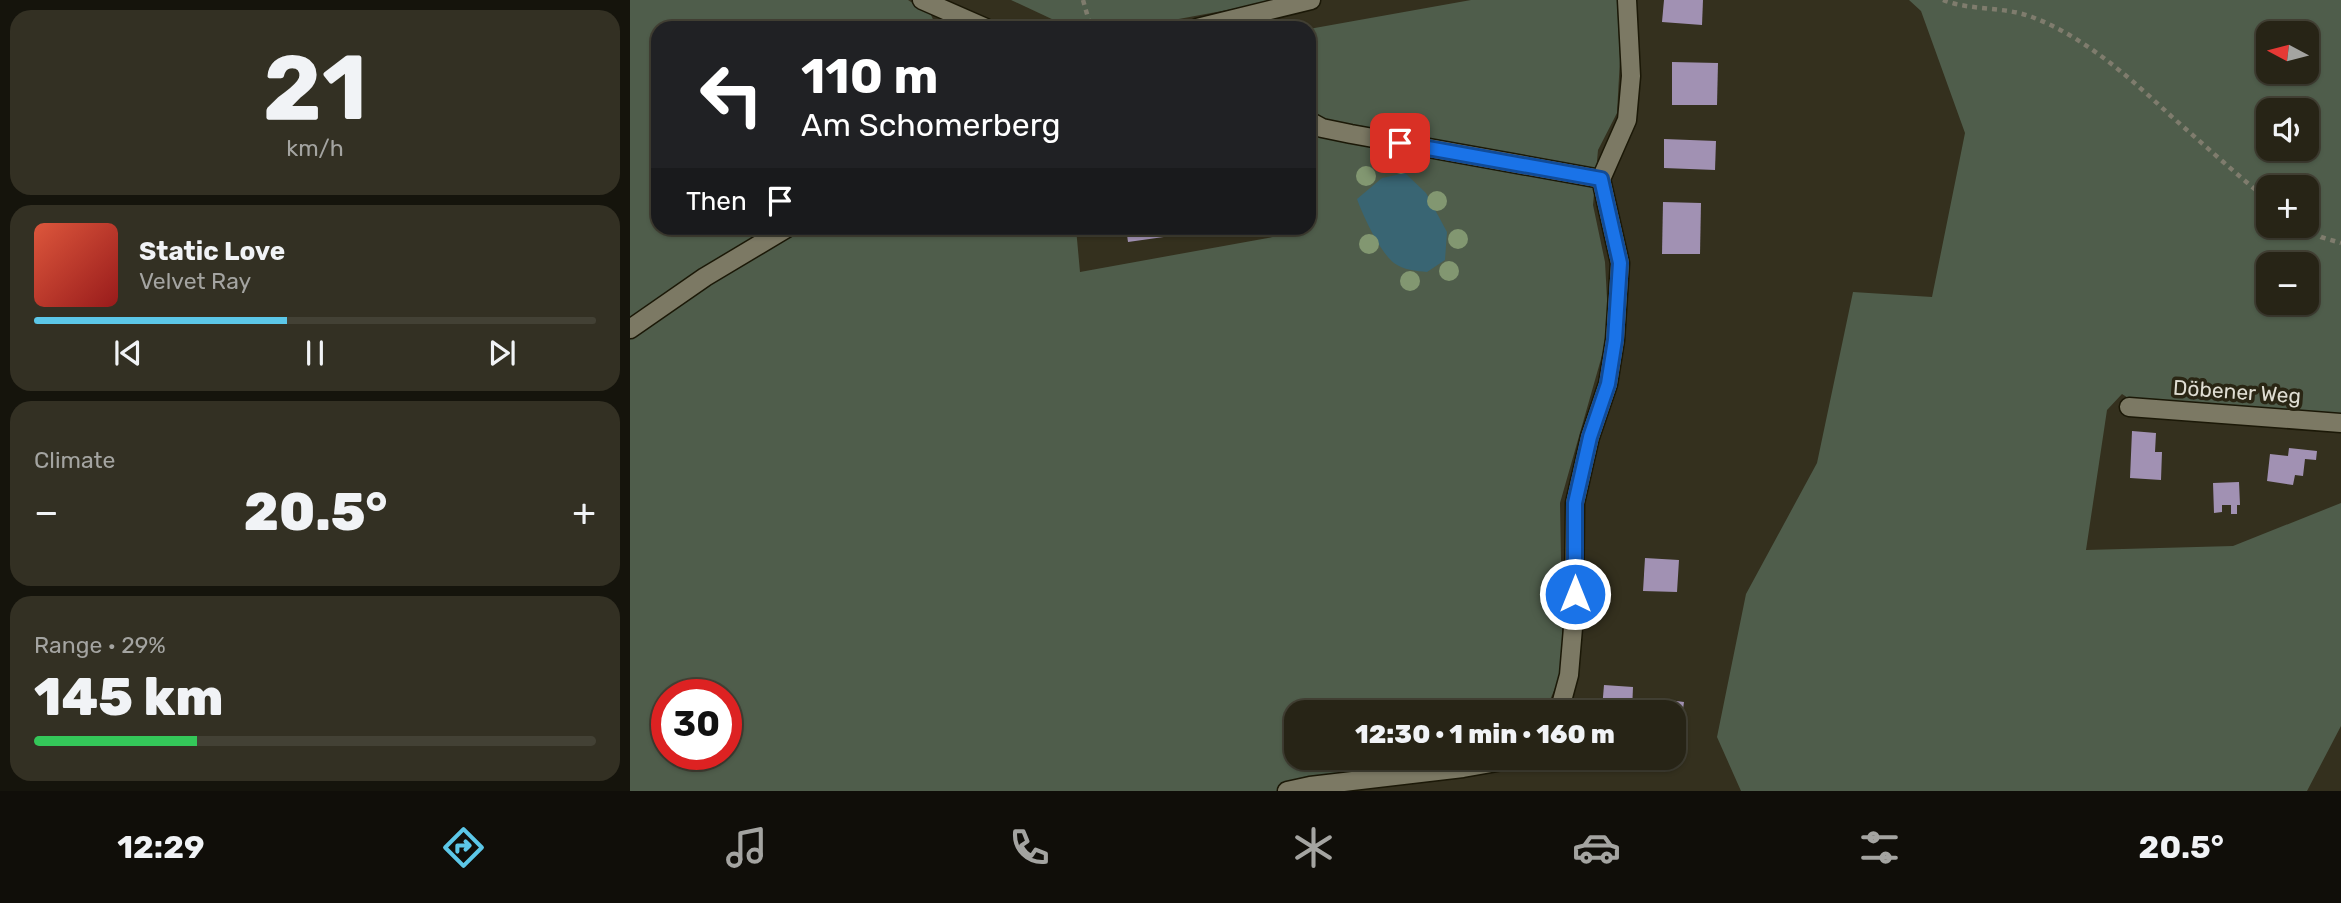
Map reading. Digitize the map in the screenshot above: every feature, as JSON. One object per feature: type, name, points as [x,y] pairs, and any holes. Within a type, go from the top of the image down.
[{"type":"street","points":[[922,0],[965,21]]},
{"type":"street","points":[[1226,21],[1311,0]]},
{"type":"street","points":[[1562,700],[1569,675],[1574,616],[1575,503],[1590,437],[1608,384],[1615,340],[1620,263],[1601,179],[1627,120],[1630,76],[1627,0]]},
{"type":"street","points":[[1316,125],[1351,134],[1601,179]]},
{"type":"street","points":[[630,329],[705,277],[775,235]]},
{"type":"street","name":"Döbener Weg","points":[[2129,407],[2341,423]]},
{"type":"street","points":[[1287,791],[1442,770]]},
{"type":"path","points":[[1083,0],[1089,21]]},
{"type":"path","points":[[1943,0],[1956,5],[2031,17],[2076,40],[2127,76],[2256,189]]},
{"type":"path","points":[[2319,236],[2341,243]]},
{"type":"green space","points":[[630,0],[908,0],[931,15],[934,21],[651,21],[651,235],[1077,235],[1080,272],[1284,235],[1316,235],[1316,28],[1471,0],[1617,0],[1620,59],[1617,113],[1598,150],[1593,205],[1605,262],[1608,317],[1603,352],[1560,503],[1563,669],[1550,700],[1284,700],[1284,770],[1410,770],[1282,791],[630,791]]},
{"type":"green space","points":[[1011,0],[1281,0],[1168,21],[1056,21]]},
{"type":"green space","points":[[1909,0],[2341,0],[2341,414],[2139,405],[2122,394],[2107,410],[2086,550],[2233,546],[2341,503],[2341,726],[2307,791],[1741,791],[1717,737],[1746,594],[1817,463],[1853,292],[1932,297],[1965,133],[1921,11]]},
{"type":"water","points":[[1405,173],[1426,193],[1447,232],[1445,260],[1427,272],[1410,270],[1389,258],[1372,233],[1357,199],[1382,178]]},
{"type":"building","points":[[1664,0],[1703,0],[1702,25],[1662,22]]},
{"type":"building","points":[[1672,62],[1718,63],[1717,105],[1672,105]]},
{"type":"building","points":[[1664,139],[1716,141],[1715,170],[1664,168]]},
{"type":"building","points":[[1663,202],[1701,203],[1700,254],[1662,254]]},
{"type":"building","points":[[1127,235],[1178,235],[1128,242]]},
{"type":"building","points":[[2132,431],[2156,433],[2155,452],[2162,452],[2161,480],[2130,478]]},
{"type":"building","points":[[2289,448],[2317,451],[2316,460],[2305,459],[2303,476],[2295,475],[2293,485],[2267,481],[2270,454],[2288,456]]},
{"type":"building","points":[[2239,482],[2240,505],[2237,505],[2237,514],[2231,514],[2231,505],[2222,505],[2222,512],[2214,513],[2213,483]]},
{"type":"building","points":[[1645,558],[1679,560],[1677,592],[1643,591]]},
{"type":"building","points":[[1604,685],[1633,687],[1632,700],[1603,700]]},
{"type":"route","points":[[1400,143],[1601,179],[1620,263],[1615,340],[1608,384],[1590,437],[1575,503],[1575,594]]}]
